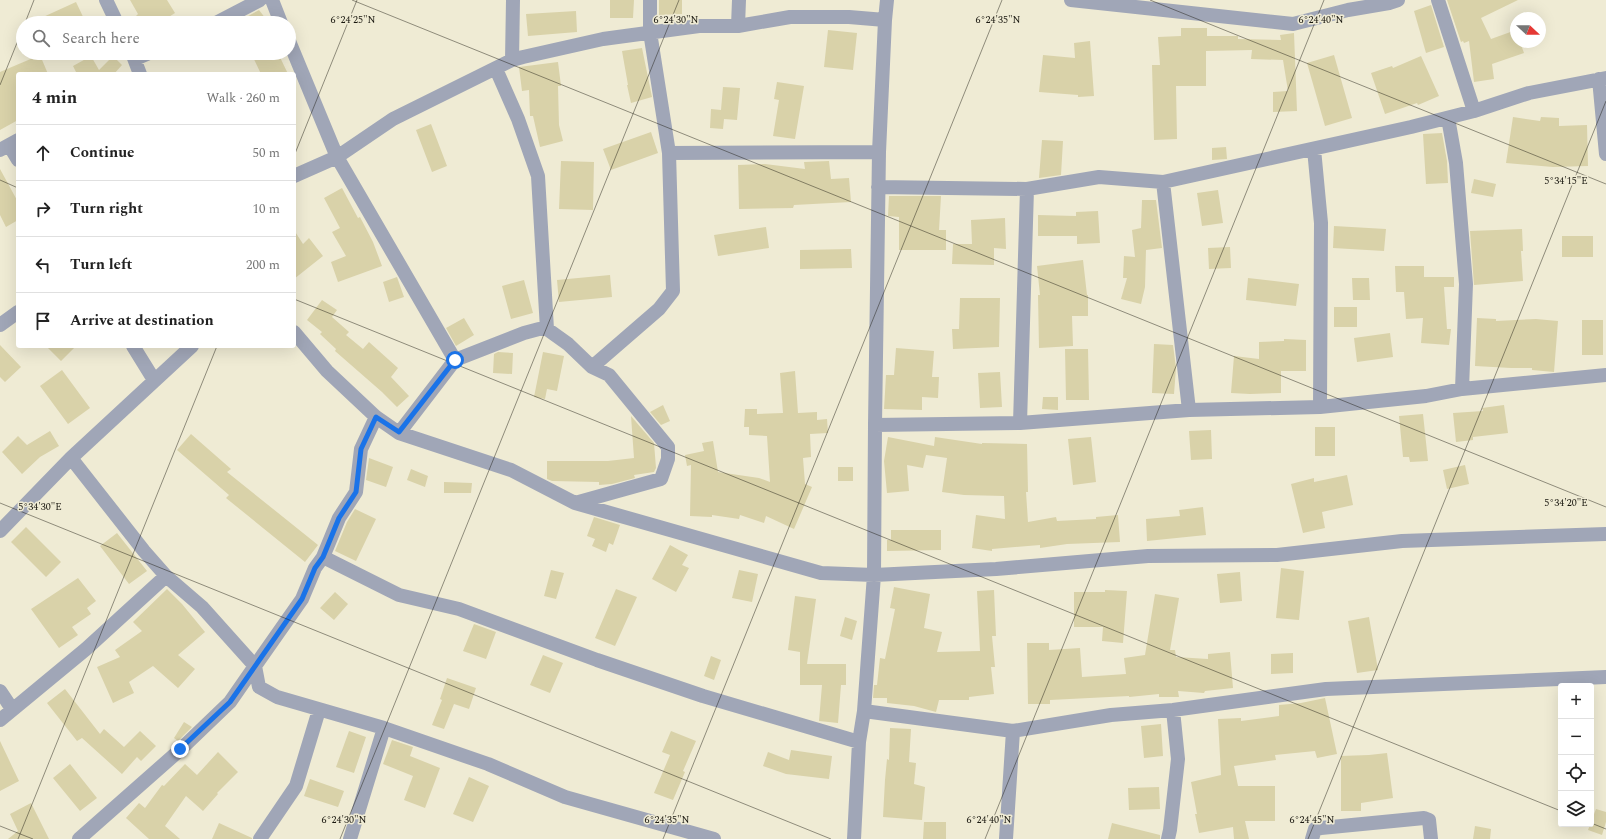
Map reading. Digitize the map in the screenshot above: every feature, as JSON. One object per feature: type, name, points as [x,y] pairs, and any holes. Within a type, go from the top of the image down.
[{"type":"street","points":[[106,0],[114,16]]},
{"type":"street","points":[[229,16],[260,0]]},
{"type":"street","points":[[272,0],[279,16]]},
{"type":"street","points":[[512,60],[513,0]]},
{"type":"street","points":[[592,367],[659,309],[673,291],[669,153],[650,32],[650,0]]},
{"type":"street","points":[[738,26],[739,0]]},
{"type":"street","points":[[854,839],[859,742],[864,711],[874,575],[874,425],[878,187],[887,0]]},
{"type":"street","points":[[1071,0],[1293,24],[1346,5],[1389,3],[1398,0]]},
{"type":"street","points":[[1438,0],[1474,111]]},
{"type":"street","points":[[296,175],[337,157],[393,119],[512,60],[603,39],[699,26],[738,26],[790,17],[849,17],[885,20]]},
{"type":"street","points":[[296,58],[337,157],[455,360]]},
{"type":"street","points":[[135,60],[139,72]]},
{"type":"street","points":[[496,69],[518,119],[538,176],[547,330]]},
{"type":"street","points":[[878,187],[1027,190],[1099,177],[1163,182],[1448,118],[1529,93],[1603,78],[1606,154]]},
{"type":"street","points":[[1448,118],[1456,163],[1466,284],[1462,389]]},
{"type":"street","points":[[9,145],[16,157]]},
{"type":"street","points":[[1314,149],[1321,224],[1320,407]]},
{"type":"street","points":[[669,153],[879,152]]},
{"type":"street","points":[[1163,182],[1188,410]]},
{"type":"street","points":[[1020,423],[1027,190]]},
{"type":"street","points":[[0,325],[16,313]]},
{"type":"street","points":[[399,432],[455,360],[524,333],[539,329],[547,330],[568,344],[592,367],[609,375],[668,447],[669,452],[661,479],[575,503]]},
{"type":"street","points":[[296,334],[327,371],[376,417],[399,432],[511,470],[575,503],[821,573],[874,575],[996,569],[1148,556],[1277,555],[1402,541],[1606,534]]},
{"type":"street","points":[[134,348],[154,380]]},
{"type":"street","points":[[0,531],[70,458],[190,348]]},
{"type":"street","points":[[874,425],[1020,423],[1188,410],[1320,407],[1426,396],[1462,389],[1606,375]]},
{"type":"street","points":[[79,839],[180,749],[230,702],[256,666],[302,599],[315,568],[323,557],[339,518],[356,492],[361,449],[376,417]]},
{"type":"street","points":[[70,458],[144,551],[166,576],[202,607],[256,666],[259,687],[277,697],[384,728],[488,764],[565,797],[714,839]]},
{"type":"street","points":[[323,557],[399,595],[459,609],[597,660],[703,696],[859,742]]},
{"type":"street","points":[[0,720],[86,649],[166,576]]},
{"type":"street","points":[[864,711],[1013,731],[1111,715],[1173,710],[1326,689],[1606,677]]},
{"type":"street","points":[[0,691],[12,709]]},
{"type":"street","points":[[260,839],[296,786],[319,710]]},
{"type":"street","points":[[1168,839],[1178,759],[1173,710]]},
{"type":"street","points":[[350,839],[384,728]]},
{"type":"street","points":[[1006,839],[1013,731]]},
{"type":"street","points":[[1312,839],[1315,829],[1424,818],[1429,820],[1431,839]]},
{"type":"building","points":[[130,0],[167,0],[175,13],[170,16],[136,16],[138,14]]},
{"type":"building","points":[[610,0],[634,0],[633,18],[610,18]]},
{"type":"building","points":[[659,0],[682,0],[682,14],[659,15]]},
{"type":"building","points":[[1447,0],[1518,0],[1481,18],[1491,39],[1510,32],[1510,48],[1522,48],[1524,53],[1492,64],[1494,79],[1474,82],[1469,41],[1464,43],[1463,41],[1461,42]]},
{"type":"building","points":[[76,2],[83,16],[45,16]]},
{"type":"building","points":[[1431,5],[1444,47],[1426,53],[1414,11]]},
{"type":"building","points":[[259,10],[264,16],[248,16]]},
{"type":"building","points":[[576,11],[577,32],[528,36],[526,14]]},
{"type":"building","points":[[1181,28],[1207,28],[1207,36],[1238,36],[1238,39],[1281,40],[1280,35],[1294,33],[1297,111],[1273,112],[1273,92],[1288,91],[1283,60],[1251,59],[1252,50],[1206,51],[1206,86],[1176,86],[1177,139],[1154,140],[1152,65],[1160,65],[1158,37],[1181,36]]},
{"type":"building","points":[[828,30],[857,33],[853,70],[824,67]]},
{"type":"building","points":[[1090,41],[1094,96],[1078,97],[1078,95],[1039,92],[1043,55],[1075,58],[1074,43]]},
{"type":"building","points":[[642,48],[652,97],[631,103],[622,51]]},
{"type":"building","points":[[1334,55],[1352,118],[1325,126],[1307,63]]},
{"type":"building","points":[[1421,56],[1439,96],[1418,105],[1417,103],[1385,114],[1371,73],[1392,66],[1393,68]]},
{"type":"building","points":[[28,60],[42,60],[47,72],[16,72],[16,121],[0,130],[0,72]]},
{"type":"building","points":[[84,60],[93,60],[99,70],[109,60],[117,60],[122,65],[116,72],[76,72],[73,66]]},
{"type":"building","points":[[254,60],[281,60],[287,72],[260,72]]},
{"type":"building","points":[[558,62],[561,86],[558,86],[559,125],[563,141],[540,147],[533,116],[530,116],[529,90],[522,91],[519,67]]},
{"type":"building","points":[[777,82],[804,86],[795,139],[773,136],[779,100],[774,99]]},
{"type":"building","points":[[723,87],[740,88],[737,120],[724,119],[723,129],[710,128],[711,109],[721,110]]},
{"type":"building","points":[[1513,117],[1540,121],[1541,117],[1559,118],[1559,126],[1587,125],[1588,166],[1553,167],[1506,163]]},
{"type":"building","points":[[431,124],[447,166],[432,172],[416,130]]},
{"type":"building","points":[[651,132],[658,153],[611,170],[603,149]]},
{"type":"building","points":[[1442,133],[1447,161],[1448,183],[1426,184],[1423,134]]},
{"type":"building","points":[[1042,140],[1063,141],[1061,175],[1039,178]]},
{"type":"building","points":[[1226,147],[1227,159],[1212,160],[1212,148]]},
{"type":"building","points":[[561,161],[594,162],[593,210],[559,209]]},
{"type":"building","points":[[829,161],[831,179],[849,178],[851,202],[794,205],[793,208],[739,209],[738,165],[765,164],[805,169],[804,162]]},
{"type":"building","points":[[0,169],[16,198],[16,221],[6,227],[0,215]]},
{"type":"building","points":[[1474,179],[1496,184],[1493,197],[1471,193]]},
{"type":"building","points":[[342,188],[373,242],[382,266],[338,282],[331,262],[346,256],[332,232],[340,228],[324,198]]},
{"type":"building","points":[[1218,190],[1223,223],[1202,226],[1197,193]]},
{"type":"building","points":[[889,196],[941,196],[939,230],[946,230],[946,250],[899,250],[899,217],[888,216]]},
{"type":"building","points":[[1142,200],[1156,200],[1162,248],[1146,250],[1145,287],[1141,304],[1121,299],[1127,278],[1123,278],[1124,256],[1135,257],[1132,230],[1141,228]]},
{"type":"building","points":[[1098,211],[1100,243],[1077,244],[1077,236],[1038,236],[1038,215],[1076,216],[1076,212]]},
{"type":"building","points":[[1005,218],[1006,249],[994,248],[994,265],[952,264],[953,244],[972,244],[971,220]]},
{"type":"building","points":[[1334,226],[1386,229],[1384,251],[1333,248]]},
{"type":"building","points":[[766,227],[769,248],[718,256],[714,235]]},
{"type":"building","points":[[1522,229],[1523,251],[1521,251],[1523,281],[1474,285],[1470,231]]},
{"type":"building","points":[[296,233],[303,244],[309,238],[323,256],[296,277]]},
{"type":"building","points":[[1562,236],[1593,236],[1593,257],[1562,257]]},
{"type":"building","points":[[1230,247],[1231,268],[1209,269],[1208,248]]},
{"type":"building","points":[[851,249],[852,268],[800,269],[800,250]]},
{"type":"building","points":[[1083,260],[1088,295],[1088,316],[1072,316],[1073,346],[1039,348],[1038,295],[1040,295],[1037,266]]},
{"type":"building","points":[[1395,266],[1424,266],[1424,277],[1454,277],[1454,287],[1444,287],[1447,329],[1451,329],[1449,345],[1421,343],[1423,318],[1406,319],[1404,292],[1396,292]]},
{"type":"building","points":[[610,275],[612,297],[559,302],[557,280]]},
{"type":"building","points":[[397,277],[404,297],[389,302],[383,282]]},
{"type":"building","points":[[1248,278],[1299,284],[1296,306],[1246,300]]},
{"type":"building","points":[[1352,278],[1369,278],[1370,300],[1353,300]]},
{"type":"building","points":[[524,280],[533,313],[511,319],[502,286]]},
{"type":"building","points":[[960,298],[1000,298],[999,347],[953,349],[952,329],[959,329]]},
{"type":"building","points":[[322,300],[337,310],[332,317],[349,332],[346,335],[363,349],[369,342],[398,368],[391,377],[409,396],[397,407],[335,351],[336,349],[320,334],[322,332],[307,320]]},
{"type":"building","points":[[1334,307],[1357,307],[1357,327],[1334,327]]},
{"type":"building","points":[[464,318],[474,335],[456,346],[446,328]]},
{"type":"building","points":[[1477,318],[1496,319],[1496,321],[1536,319],[1558,321],[1554,372],[1532,370],[1532,368],[1475,366]]},
{"type":"building","points":[[1582,320],[1603,320],[1603,355],[1582,355]]},
{"type":"building","points":[[1390,333],[1393,357],[1357,362],[1354,338]]},
{"type":"building","points":[[1284,339],[1306,340],[1306,371],[1281,371],[1281,393],[1231,393],[1234,356],[1259,359],[1259,342],[1284,341]]},
{"type":"building","points":[[1154,344],[1173,345],[1176,368],[1174,394],[1152,393]]},
{"type":"building","points":[[0,345],[21,367],[5,382],[0,377]]},
{"type":"building","points":[[48,348],[74,348],[61,361]]},
{"type":"building","points":[[896,348],[934,351],[932,377],[939,377],[938,398],[922,397],[922,410],[884,409],[886,375],[894,375]]},
{"type":"building","points":[[1065,349],[1088,349],[1089,400],[1066,400]]},
{"type":"building","points":[[498,352],[513,353],[512,374],[493,373],[494,354]]},
{"type":"building","points":[[543,352],[564,356],[557,391],[547,389],[545,399],[534,397]]},
{"type":"building","points":[[62,370],[90,408],[68,424],[40,386]]},
{"type":"building","points":[[795,371],[798,413],[817,412],[817,420],[827,419],[828,433],[810,434],[811,457],[803,458],[805,484],[812,487],[794,529],[766,516],[764,523],[740,515],[739,519],[712,515],[712,517],[690,516],[691,465],[687,466],[685,455],[704,451],[702,443],[713,441],[718,472],[759,478],[770,482],[767,436],[749,435],[749,427],[744,427],[745,409],[757,409],[757,414],[783,413],[780,373]]},
{"type":"building","points":[[1000,372],[1002,407],[980,408],[978,373]]},
{"type":"building","points":[[1043,397],[1058,397],[1058,410],[1042,409]]},
{"type":"building","points":[[663,405],[670,421],[661,425],[650,412]]},
{"type":"building","points":[[1504,405],[1508,433],[1473,437],[1473,440],[1456,442],[1453,413],[1483,411],[1482,408]]},
{"type":"building","points":[[1423,414],[1428,461],[1410,462],[1409,457],[1403,457],[1399,416]]},
{"type":"building","points":[[631,416],[654,443],[656,468],[654,472],[634,475],[635,478],[612,484],[599,485],[599,482],[552,481],[547,479],[547,461],[608,461],[634,458]]},
{"type":"building","points":[[1315,427],[1335,427],[1335,456],[1315,456]]},
{"type":"building","points":[[1211,430],[1212,459],[1191,460],[1189,431]]},
{"type":"building","points":[[50,431],[59,446],[40,457],[22,474],[2,452],[18,436],[27,445]]},
{"type":"building","points":[[191,434],[231,469],[227,472],[318,545],[305,562],[226,498],[229,495],[177,450]]},
{"type":"building","points":[[888,437],[934,446],[935,437],[982,444],[1027,444],[1028,492],[1026,492],[1028,522],[1056,517],[1057,521],[1096,519],[1096,517],[1118,515],[1120,542],[1067,544],[1040,548],[1040,545],[992,549],[992,551],[972,548],[976,515],[1005,519],[1004,496],[964,495],[942,492],[947,458],[926,455],[923,468],[907,465],[909,491],[887,493],[884,461]]},
{"type":"building","points":[[1091,437],[1096,482],[1073,485],[1068,439]]},
{"type":"building","points":[[369,458],[393,467],[386,487],[366,480]]},
{"type":"building","points":[[1465,465],[1469,484],[1447,489],[1443,470]]},
{"type":"building","points":[[838,467],[853,467],[853,481],[838,481]]},
{"type":"building","points":[[411,469],[428,476],[425,487],[407,480]]},
{"type":"building","points":[[1347,475],[1353,505],[1322,512],[1325,528],[1303,533],[1291,484],[1314,478],[1314,482]]},
{"type":"building","points":[[444,482],[472,483],[471,493],[444,493]]},
{"type":"building","points":[[1203,507],[1206,535],[1147,541],[1146,519],[1180,516],[1179,510]]},
{"type":"building","points":[[355,509],[376,519],[356,561],[335,551],[347,522]]},
{"type":"building","points":[[594,517],[620,525],[613,545],[609,543],[606,552],[592,546],[595,539],[587,536]]},
{"type":"building","points":[[26,527],[61,562],[46,577],[11,542]]},
{"type":"building","points":[[891,530],[941,530],[941,550],[887,551],[887,540],[891,540]]},
{"type":"building","points":[[117,533],[147,571],[129,584],[100,546]]},
{"type":"building","points":[[670,545],[688,555],[682,565],[689,568],[676,592],[652,579]]},
{"type":"building","points":[[1281,568],[1304,571],[1299,620],[1276,618]]},
{"type":"building","points":[[551,570],[564,573],[556,599],[544,596]]},
{"type":"building","points":[[739,570],[758,574],[752,602],[732,598]]},
{"type":"building","points":[[1240,572],[1242,601],[1220,603],[1217,574]]},
{"type":"building","points":[[78,578],[96,601],[87,608],[91,614],[72,627],[78,635],[59,648],[31,609]]},
{"type":"building","points":[[894,587],[930,594],[924,628],[942,632],[937,652],[980,651],[977,591],[994,590],[996,636],[992,636],[995,667],[991,667],[994,694],[969,697],[969,700],[939,700],[936,712],[914,706],[887,703],[887,698],[873,698],[874,685],[877,685],[880,658],[885,659],[895,609],[890,608]]},
{"type":"building","points":[[167,589],[182,604],[205,632],[178,655],[195,669],[178,688],[153,666],[129,682],[134,693],[113,703],[97,667],[120,657],[115,650],[142,631],[133,622]]},
{"type":"building","points":[[616,589],[637,597],[615,646],[595,638]]},
{"type":"building","points":[[1105,590],[1127,591],[1123,643],[1102,641],[1103,627],[1074,627],[1074,592],[1105,592]]},
{"type":"building","points":[[335,592],[348,604],[334,620],[320,608]]},
{"type":"building","points":[[1155,594],[1179,598],[1170,650],[1175,650],[1176,657],[1208,659],[1208,654],[1230,652],[1233,688],[1205,691],[1204,693],[1178,691],[1179,697],[1159,697],[1159,694],[1129,697],[1050,700],[1050,704],[1028,704],[1027,643],[1049,643],[1049,650],[1080,648],[1082,677],[1126,674],[1124,658],[1145,655]]},
{"type":"building","points":[[795,596],[816,599],[807,664],[846,664],[846,685],[841,685],[838,723],[819,721],[822,685],[800,685],[800,652],[788,650]]},
{"type":"building","points":[[845,617],[857,621],[852,640],[840,636]]},
{"type":"building","points":[[1369,617],[1378,670],[1357,673],[1348,621]]},
{"type":"building","points":[[474,624],[496,632],[486,659],[463,651]]},
{"type":"building","points":[[1293,653],[1293,673],[1271,674],[1271,654]]},
{"type":"building","points":[[543,655],[563,663],[550,693],[530,685]]},
{"type":"building","points":[[711,656],[721,660],[714,680],[704,676]]},
{"type":"building","points":[[447,678],[476,688],[469,709],[454,704],[444,729],[432,725],[442,700],[440,699]]},
{"type":"building","points":[[65,689],[100,734],[104,729],[124,747],[140,731],[156,746],[141,761],[137,757],[122,774],[82,738],[77,741],[47,703]]},
{"type":"building","points":[[1325,698],[1337,754],[1317,758],[1315,751],[1275,755],[1276,760],[1234,766],[1238,786],[1275,786],[1275,821],[1245,821],[1249,839],[1234,839],[1233,827],[1199,833],[1191,782],[1221,775],[1218,719],[1241,718],[1241,721],[1279,716],[1279,705],[1301,703]]},
{"type":"building","points":[[184,722],[192,727],[178,741],[174,738]]},
{"type":"building","points":[[1161,724],[1163,756],[1144,758],[1141,726]]},
{"type":"building","points":[[890,728],[911,729],[909,762],[916,763],[914,784],[925,787],[922,820],[883,817],[887,759],[889,760]]},
{"type":"building","points":[[349,731],[366,737],[354,773],[336,767]]},
{"type":"building","points":[[671,731],[696,741],[683,771],[685,772],[673,800],[654,793],[670,755],[662,752]]},
{"type":"building","points":[[392,740],[413,747],[410,756],[440,768],[425,808],[404,800],[413,776],[383,764]]},
{"type":"building","points":[[0,741],[19,781],[0,791]]},
{"type":"building","points":[[791,750],[832,756],[829,779],[786,774],[763,766],[768,752],[789,760]]},
{"type":"building","points":[[218,752],[238,772],[217,793],[218,794],[203,811],[186,796],[165,826],[180,839],[149,839],[126,818],[139,803],[145,808],[162,785],[164,786],[185,764],[197,775]]},
{"type":"building","points":[[1387,753],[1393,798],[1361,803],[1361,811],[1341,811],[1341,756]]},
{"type":"building","points":[[70,764],[97,798],[80,811],[53,778]]},
{"type":"building","points":[[469,777],[489,786],[473,822],[453,814]]},
{"type":"building","points":[[310,779],[344,791],[338,807],[304,796]]},
{"type":"building","points":[[1159,787],[1160,809],[1129,810],[1128,788]]},
{"type":"building","points":[[31,803],[49,839],[8,839],[18,831],[10,814]]},
{"type":"building","points":[[1596,809],[1606,812],[1606,822],[1602,835],[1588,830],[1589,827],[1594,827],[1594,814]]},
{"type":"building","points":[[924,822],[946,822],[946,839],[923,839]]},
{"type":"building","points":[[219,823],[252,838],[252,839],[212,839]]},
{"type":"building","points":[[1112,823],[1160,835],[1160,839],[1108,839]]},
{"type":"building","points":[[1475,826],[1491,829],[1490,839],[1473,839]]},
{"type":"route","points":[[180,749],[230,702],[302,599],[315,568],[323,557],[339,518],[356,492],[361,449],[376,417],[399,432],[455,360]]}]
